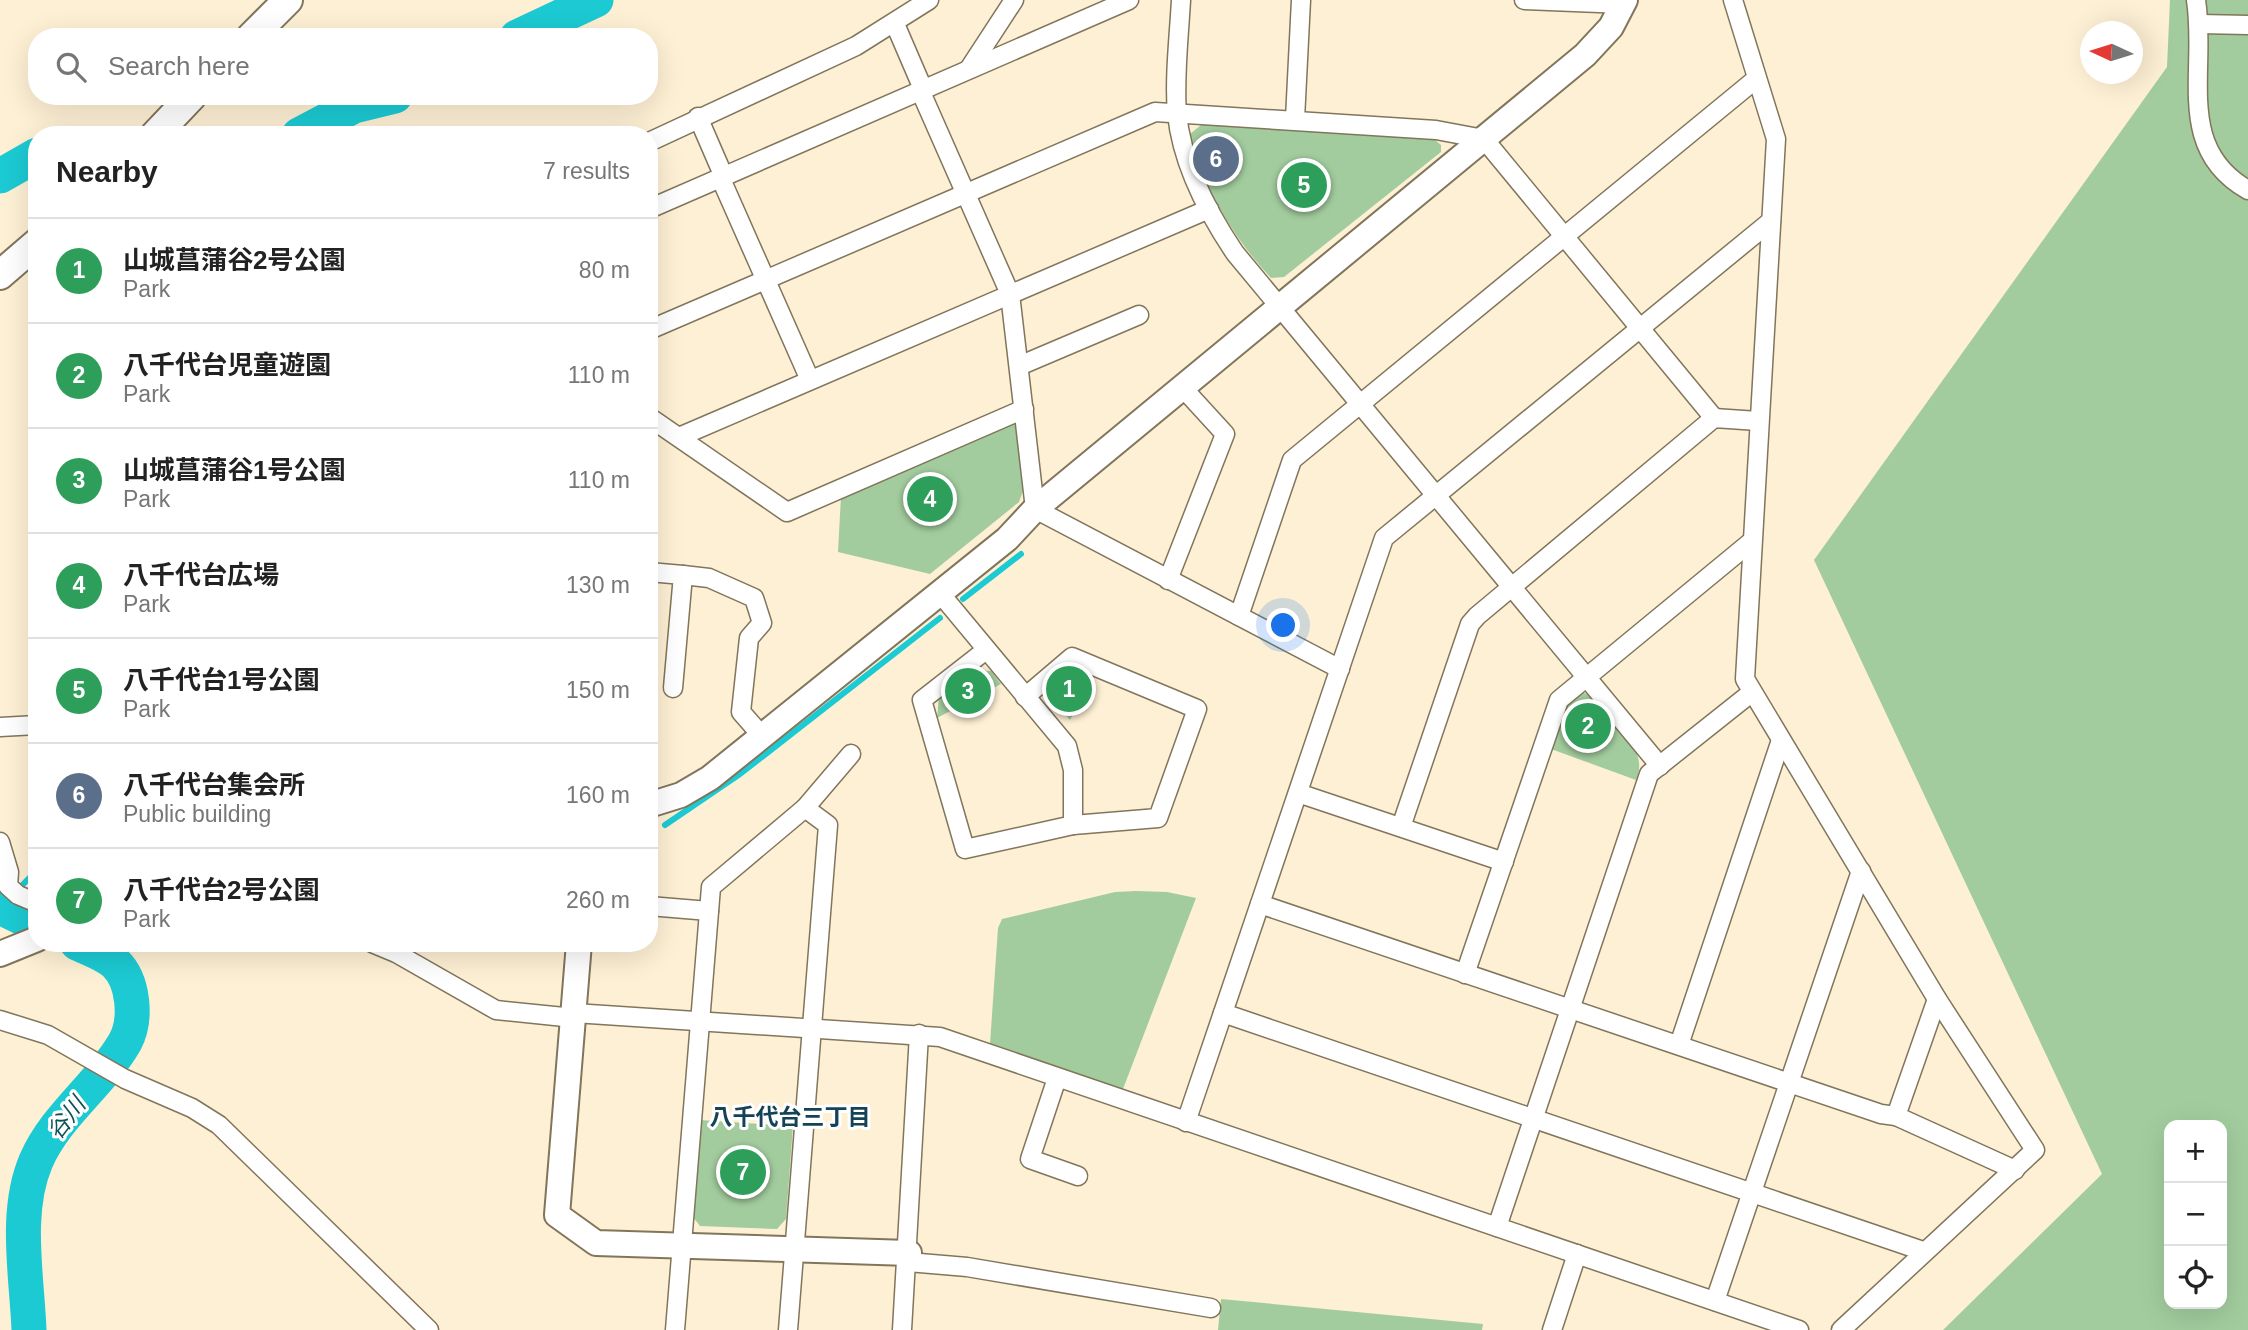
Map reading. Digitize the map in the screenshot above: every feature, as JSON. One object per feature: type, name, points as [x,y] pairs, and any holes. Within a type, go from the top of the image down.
[{"type":"main road","points":[[260,28],[288,0]]},
{"type":"main road","points":[[164,126],[183,105]]},
{"type":"main road","points":[[0,275],[28,251]]},
{"type":"street","points":[[658,137],[856,46],[895,24],[929,0]]},
{"type":"street","points":[[969,69],[1014,0]]},
{"type":"street","points":[[658,205],[1129,0]]},
{"type":"street","points":[[1181,0],[1177,113],[1187,160],[1209,209],[1235,253],[1660,766]]},
{"type":"street","points":[[1295,119],[1301,0]]},
{"type":"street","points":[[658,802],[681,795],[710,778],[1007,539],[1035,509],[1585,55],[1611,27],[1624,2],[1524,0]]},
{"type":"street","points":[[1733,0],[1776,139],[1745,679],[1937,999],[2035,1150],[1923,1251],[1841,1330]]},
{"type":"street","points":[[2196,0],[2200,24],[2199,123],[2206,149],[2214,164],[2248,190]]},
{"type":"street","points":[[895,24],[964,194],[1010,294],[1035,509]]},
{"type":"street","points":[[2200,24],[2248,25]]},
{"type":"street","points":[[1240,616],[1292,460],[1756,79]]},
{"type":"street","points":[[658,326],[1155,112],[1436,130],[1484,139],[1714,418]]},
{"type":"street","points":[[698,117],[810,380]]},
{"type":"street","points":[[679,437],[1209,209]]},
{"type":"street","points":[[1186,1122],[1384,538],[1771,221]]},
{"type":"street","points":[[1019,366],[1139,315]]},
{"type":"street","points":[[1168,580],[1224,434],[1182,387]]},
{"type":"street","points":[[658,423],[787,512],[1024,409]]},
{"type":"street","points":[[1401,827],[1470,624],[1511,585],[1714,418],[1758,421]]},
{"type":"street","points":[[1035,509],[1340,669]]},
{"type":"street","points":[[1465,974],[1559,700],[1752,541]]},
{"type":"street","points":[[658,573],[709,578],[754,598],[762,622],[749,638],[741,712],[762,736]]},
{"type":"street","points":[[673,688],[683,575]]},
{"type":"street","points":[[939,592],[1067,746],[1073,770],[1073,825]]},
{"type":"street","points":[[986,650],[922,700],[965,849],[1073,825],[1158,818],[1197,709],[1072,657],[1025,697]]},
{"type":"street","points":[[1497,1227],[1649,774],[1751,693]]},
{"type":"street","points":[[0,727],[28,725]]},
{"type":"street","points":[[1679,1045],[1781,740]]},
{"type":"street","points":[[675,1330],[711,887],[805,808],[851,754]]},
{"type":"street","points":[[1298,793],[1504,862]]},
{"type":"street","points":[[788,1330],[828,825],[805,808]]},
{"type":"street","points":[[0,842],[13,891],[28,898]]},
{"type":"street","points":[[1715,1301],[1861,871]]},
{"type":"street","points":[[1260,904],[1788,1083],[1881,1114],[1896,1116],[2015,1170]]},
{"type":"street","points":[[658,907],[709,911]]},
{"type":"street","points":[[394,952],[496,1010],[811,1027],[940,1037],[1799,1330]]},
{"type":"street","points":[[578,952],[557,1215],[596,1242],[794,1248],[909,1257],[1211,1308]]},
{"type":"street","points":[[1896,1116],[1937,999]]},
{"type":"street","points":[[1223,1013],[1923,1251]]},
{"type":"street","points":[[0,1020],[48,1035],[125,1079],[192,1108],[233,1135],[429,1330]]},
{"type":"street","points":[[902,1330],[909,1257],[919,1034]]},
{"type":"street","points":[[1057,1079],[1030,1159],[1078,1177]]},
{"type":"street","points":[[1552,1330],[1577,1254]]},
{"type":"green space","points":[[2170,0],[2248,0],[2248,1330],[1943,1330],[2102,1174],[1814,560],[2167,67]]},
{"type":"green space","points":[[1206,121],[1435,140],[1441,145],[1441,152],[1284,277],[1271,278],[1232,228],[1203,174],[1190,134]]},
{"type":"green space","points":[[1014,422],[1019,423],[1025,485],[1019,502],[930,574],[838,552],[841,496]]},
{"type":"green space","points":[[1067,668],[1083,668],[1093,675],[1070,720],[1051,697],[1052,681]]},
{"type":"green space","points":[[975,670],[991,671],[1001,684],[937,718],[939,697]]},
{"type":"green space","points":[[1578,692],[1589,694],[1626,734],[1638,756],[1636,780],[1551,749],[1566,704]]},
{"type":"green space","points":[[1115,892],[1167,892],[1196,898],[1123,1089],[990,1044],[998,928],[1002,919]]},
{"type":"green space","points":[[700,1120],[793,1126],[786,1219],[777,1229],[700,1226],[693,1217]]},
{"type":"green space","points":[[1221,1299],[1483,1324],[1482,1330],[1218,1330]]},
{"type":"waterway","points":[[536,28],[596,0]]},
{"type":"waterway","points":[[316,126],[358,105]]},
{"type":"waterway","points":[[0,176],[28,160]]},
{"type":"waterway","points":[[963,599],[1021,554]]},
{"type":"waterway","points":[[665,825],[740,774],[940,618]]},
{"type":"waterway","points":[[1,907],[28,879]]},
{"type":"waterway","name":"谷川","points":[[0,907],[28,921]]},
{"type":"waterway","name":"谷川","points":[[29,1330],[24,1245],[25,1201],[29,1181],[45,1144],[66,1114],[115,1058],[125,1042],[131,1023],[132,1001],[126,980],[115,963],[96,952]]},
{"type":"place","name":"八千代台集会所","points":[[1216,159]]},
{"type":"place","name":"八千代台1号公園","points":[[1304,185]]},
{"type":"place","name":"八千代台広場","points":[[930,499]]},
{"type":"place","name":"山城菖蒲谷2号公園","points":[[1069,689]]},
{"type":"place","name":"山城菖蒲谷1号公園","points":[[968,691]]},
{"type":"place","name":"八千代台児童遊園","points":[[1588,726]]},
{"type":"place","name":"八千代台2号公園","points":[[743,1172]]},
{"type":"district","name":"八千代台三丁目","points":[[790,1117]]}]
